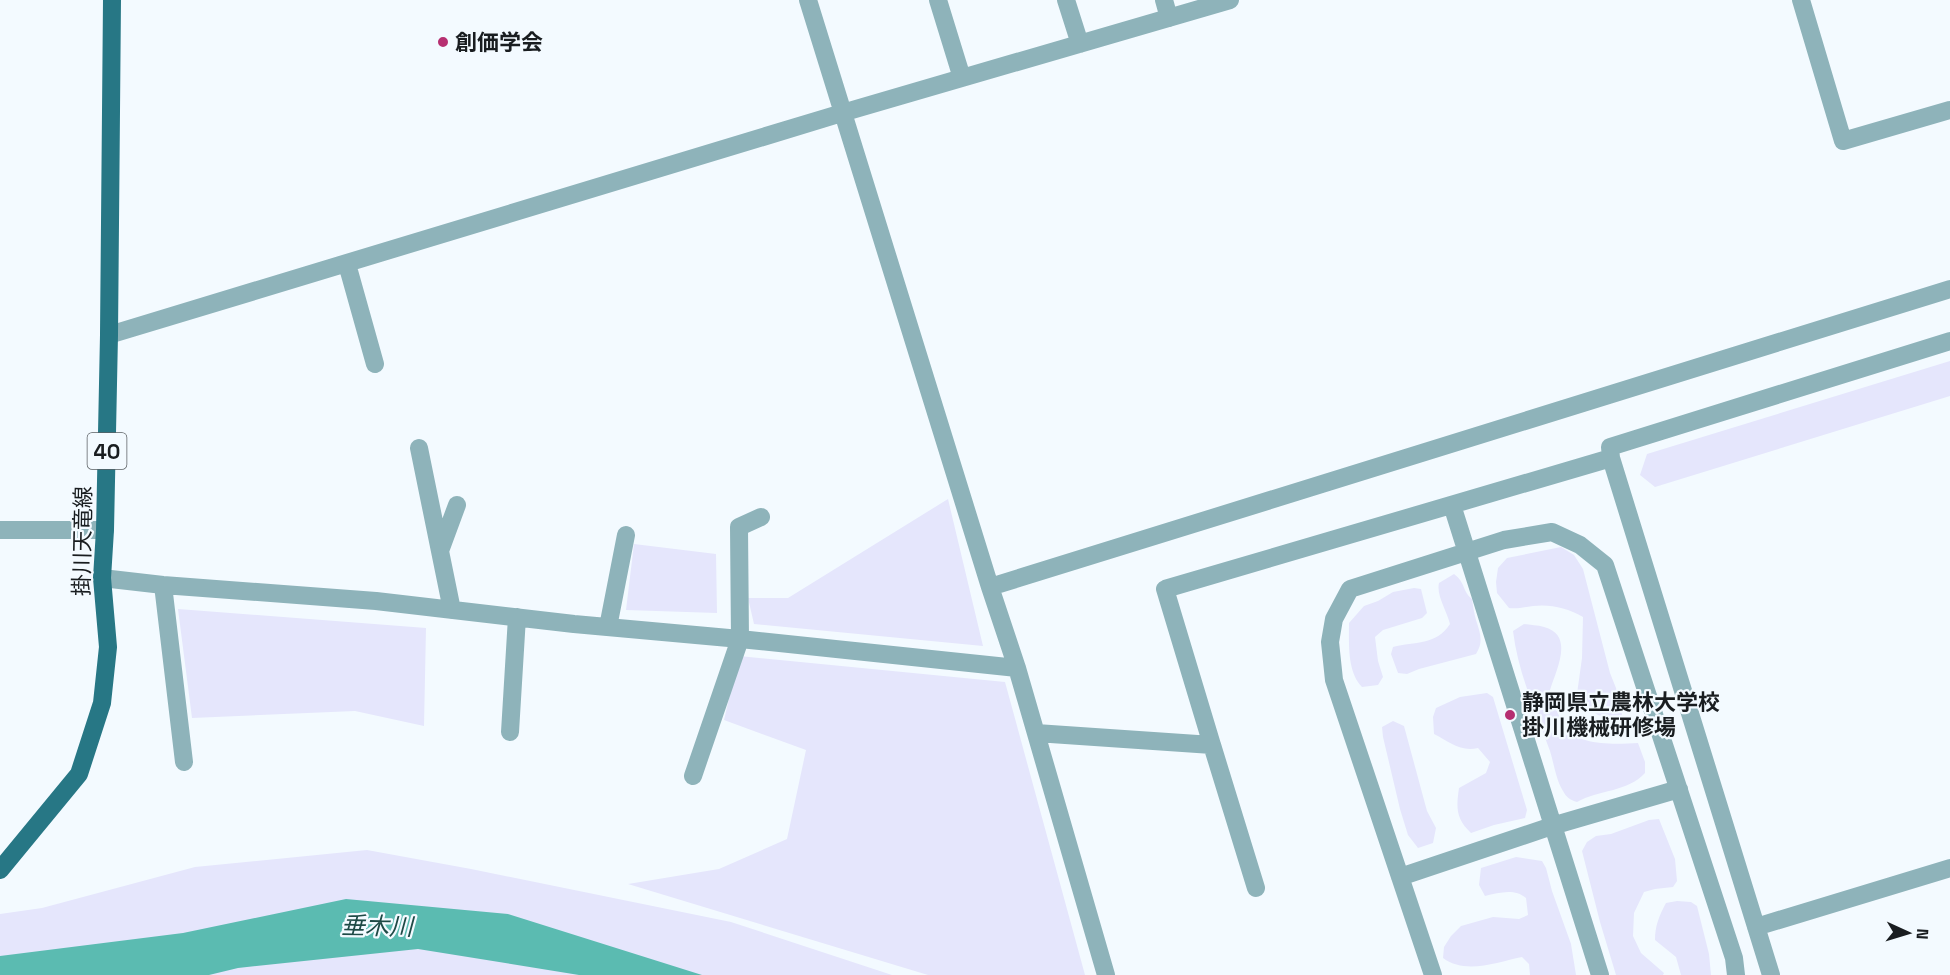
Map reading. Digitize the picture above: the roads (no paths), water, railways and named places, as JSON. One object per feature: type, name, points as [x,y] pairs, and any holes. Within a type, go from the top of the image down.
[{"type":"main road","name":"掛川天竜線","points":[[0,870],[79,774],[102,703],[108,646],[102,578],[109,335],[112,0]]},
{"type":"street","points":[[808,0],[1017,668],[1106,975]]},
{"type":"street","points":[[938,0],[962,78]]},
{"type":"street","points":[[1066,0],[1080,44]]},
{"type":"street","points":[[1164,0],[1169,18]]},
{"type":"street","points":[[109,335],[842,113],[1230,0]]},
{"type":"street","points":[[1801,0],[1843,141],[1950,110]]},
{"type":"street","points":[[347,264],[375,364]]},
{"type":"street","points":[[990,587],[1950,288]]},
{"type":"street","points":[[1771,975],[1611,458],[1610,447],[1950,341]]},
{"type":"street","points":[[419,448],[452,610]]},
{"type":"street","points":[[1256,888],[1166,589],[1611,458]]},
{"type":"street","points":[[440,551],[457,505]]},
{"type":"street","points":[[1452,505],[1600,975]]},
{"type":"street","points":[[693,776],[740,639],[739,527],[761,517]]},
{"type":"street","points":[[0,530],[105,530]]},
{"type":"street","points":[[1433,975],[1334,680],[1330,642],[1334,619],[1350,589],[1504,540],[1552,532],[1580,545],[1605,565],[1734,958],[1736,975]]},
{"type":"street","points":[[608,627],[626,535]]},
{"type":"street","points":[[102,578],[163,585],[376,601],[1017,668]]},
{"type":"street","points":[[163,585],[184,762]]},
{"type":"street","points":[[510,732],[517,617]]},
{"type":"street","points":[[1036,733],[1212,745]]},
{"type":"street","points":[[1400,877],[1552,826],[1679,789]]},
{"type":"street","points":[[1756,927],[1950,868]]},
{"type":"water","name":"垂木川","points":[[346,899],[508,914],[702,975],[579,975],[418,949],[238,968],[209,975],[0,975],[0,956],[183,933]]},
{"type":"place","name":"創価学会","points":[[443,42]]},
{"type":"place","name":"静岡県立農林大学校 掛川機械研修場","points":[[1510,715]]}]
